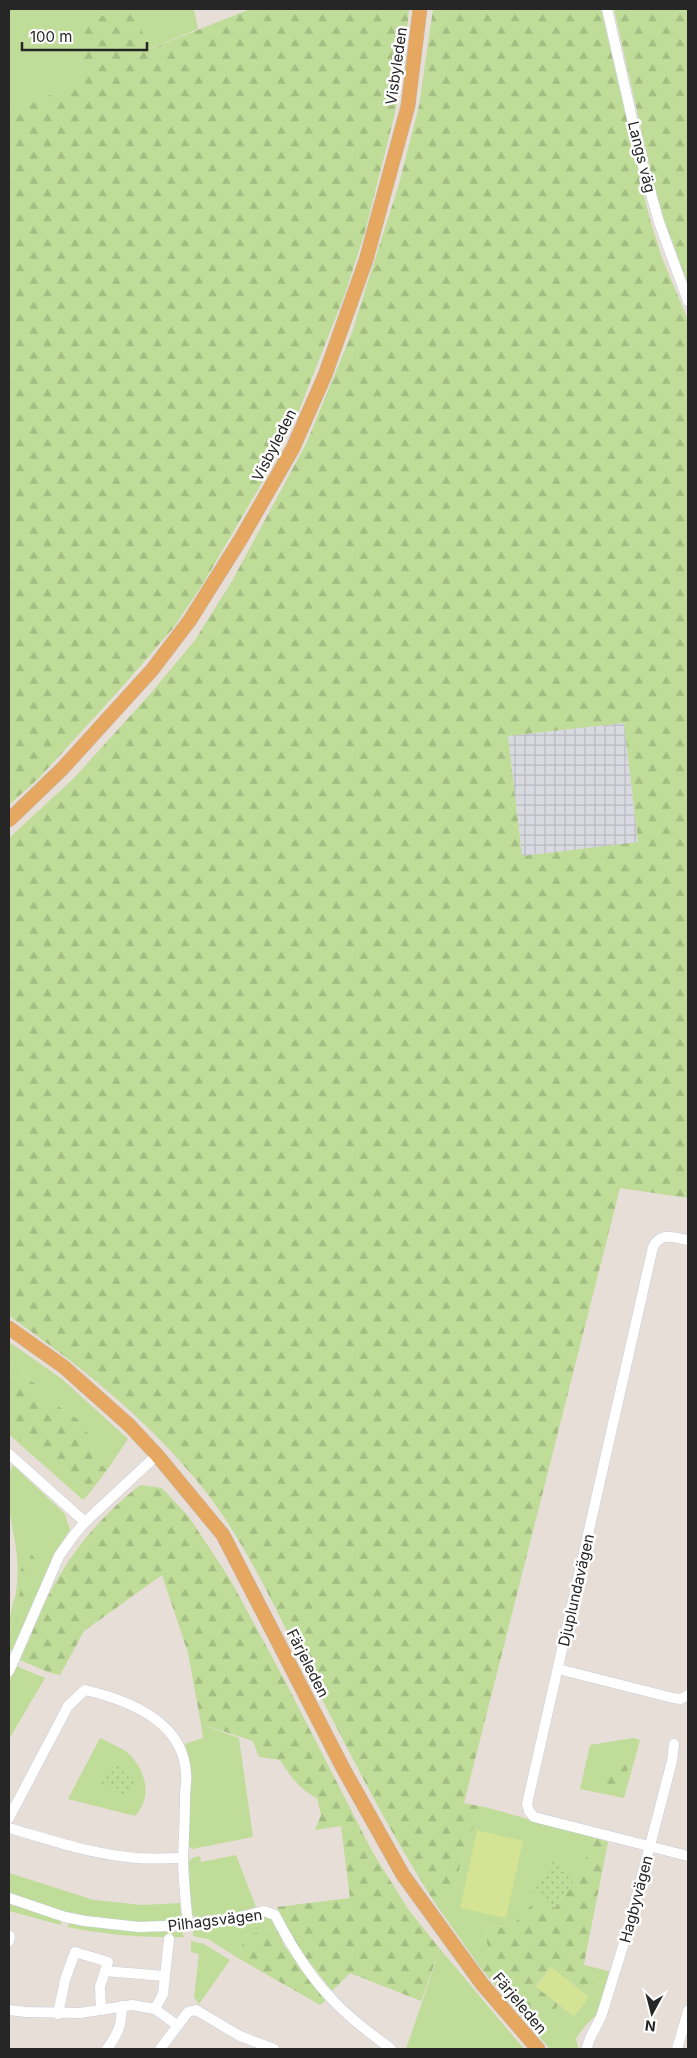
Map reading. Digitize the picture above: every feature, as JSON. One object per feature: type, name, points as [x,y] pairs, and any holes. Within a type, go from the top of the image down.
[{"type":"main road","name":"Visbyleden","points":[[9,820],[62,769],[152,670],[195,612],[242,537],[293,448],[325,375],[366,260],[408,106],[420,9]]},
{"type":"main road","name":"Färjeleden","points":[[9,1328],[64,1367],[129,1425],[157,1455],[223,1535],[344,1770],[404,1875],[482,1984],[538,2049]]},
{"type":"street","name":"Langs väg","points":[[607,9],[642,162],[659,222],[688,301]]},
{"type":"street","name":"Djuplundavägen","points":[[688,1240],[662,1236],[657,1239],[652,1247],[527,1804],[529,1811],[534,1817],[688,1856]]},
{"type":"street","points":[[9,1454],[85,1522]]},
{"type":"street","points":[[10,1664],[59,1556],[85,1522],[157,1455]]},
{"type":"street","points":[[558,1670],[673,1698],[681,1699],[688,1695]]},
{"type":"street","points":[[9,1818],[68,1706],[85,1690],[118,1699],[138,1707],[160,1722],[173,1737],[183,1754],[186,1773],[183,1858],[188,1925]]},
{"type":"street","name":"Hagbyvägen","points":[[587,2049],[587,2041],[598,2026],[614,1979],[672,1761],[674,1744]]},
{"type":"street","points":[[9,1828],[84,1850],[137,1858],[183,1858]]},
{"type":"street","name":"Pilhagsvägen","points":[[9,1898],[65,1917],[139,1927],[225,1921],[264,1911],[275,1915],[289,1943],[329,1997],[391,2049]]},
{"type":"street","name":"Pilhagsvägen","points":[[156,2009],[163,1994],[169,1939]]},
{"type":"street","points":[[58,2014],[65,1980],[75,1952],[108,1962],[100,1987],[101,2010]]},
{"type":"street","points":[[105,1971],[164,1976]]},
{"type":"street","points":[[9,2010],[58,2014],[132,2005],[156,2009],[177,2025]]},
{"type":"street","points":[[107,2049],[119,2032],[122,2006]]},
{"type":"street","points":[[160,2049],[188,2012],[198,2010],[240,2036],[274,2049]]},
{"type":"street","points":[[678,2049],[688,2010]]},
{"type":"shaded area","points":[[624,723],[638,843],[522,856],[508,736]]},
{"type":"green space","points":[[9,9],[194,9],[198,29],[149,49],[77,36],[82,71],[57,92],[9,112]]},
{"type":"green space","points":[[132,9],[150,49],[250,9],[409,9],[404,60],[394,117],[365,232],[345,294],[296,418],[270,469],[204,582],[174,627],[39,778],[9,805],[9,112],[57,92],[82,71],[77,36],[101,16]]},
{"type":"green space","points":[[433,9],[601,9],[649,216],[662,258],[688,320],[688,1198],[620,1188],[464,1803],[489,1808],[467,1837],[454,1891],[435,1903],[378,1806],[250,1559],[212,1500],[177,1458],[133,1413],[85,1372],[9,1316],[9,838],[75,777],[150,694],[195,640],[232,581],[306,444],[351,335],[399,184],[419,106]],"holes":[[[624,723],[638,842],[522,856],[508,736]]]},
{"type":"green space","points":[[614,9],[688,9],[688,285],[657,200]]},
{"type":"green space","points":[[9,1342],[62,1379],[128,1439],[107,1470],[91,1454],[89,1435],[79,1420],[43,1396],[37,1385],[9,1365]]},
{"type":"green space","points":[[9,1365],[37,1385],[43,1396],[79,1420],[89,1435],[91,1454],[107,1470],[91,1491],[32,1444],[14,1439],[9,1434]]},
{"type":"green space","points":[[14,1439],[32,1444],[91,1491],[83,1500]]},
{"type":"green space","points":[[13,1465],[65,1514],[70,1530],[55,1552],[13,1650],[9,1651],[9,1627],[12,1629],[17,1597],[9,1626],[9,1622],[18,1575],[16,1546],[8,1497],[9,1474]]},
{"type":"green space","points":[[140,1485],[162,1488],[189,1517],[231,1581],[285,1681],[373,1853],[408,1909],[440,1949],[421,2001],[350,1973],[332,1991],[292,1940],[277,1907],[350,1898],[341,1826],[315,1830],[321,1815],[317,1798],[305,1791],[296,1782],[280,1760],[259,1757],[253,1741],[201,1724],[188,1653],[162,1575],[84,1631],[60,1675],[20,1660],[49,1594],[69,1560],[106,1515]]},
{"type":"green space","points":[[31,1553],[35,1559],[27,1587],[21,1585],[20,1575],[23,1564]]},
{"type":"green space","points":[[21,1589],[27,1595],[13,1629],[9,1626]]},
{"type":"green space","points":[[16,1666],[45,1678],[9,1739],[9,1683]]},
{"type":"green space","points":[[201,1724],[239,1738],[253,1837],[192,1849],[188,1845],[191,1772],[185,1744],[203,1738]]},
{"type":"green space","points":[[100,1738],[128,1753],[143,1775],[145,1784],[144,1801],[141,1809],[135,1816],[68,1799]]},
{"type":"green space","points":[[634,1738],[640,1740],[624,1798],[580,1789],[590,1745]]},
{"type":"green space","points":[[623,1764],[628,1767],[622,1788],[616,1792],[604,1790],[603,1780],[612,1765]]},
{"type":"green space","points":[[118,1765],[135,1784],[121,1796],[110,1785],[104,1790],[98,1783]]},
{"type":"green space","points":[[489,1808],[595,1838],[577,1877],[554,1860],[532,1891],[539,1897],[511,1926],[484,1928],[491,1961],[480,1967],[435,1903],[454,1891],[467,1837]]},
{"type":"green space","points":[[477,1830],[523,1841],[506,1918],[460,1908]]},
{"type":"green space","points":[[595,1838],[608,1842],[583,1969],[592,1975],[598,1984],[589,1997],[551,1967],[536,1986],[558,2004],[553,2015],[518,2001],[506,1999],[480,1967],[491,1961],[484,1928],[511,1926],[539,1897],[555,1907],[577,1877]]},
{"type":"green space","points":[[236,1855],[256,1907],[223,1917],[196,1919],[191,1912],[189,1862],[192,1858],[200,1856],[201,1862]]},
{"type":"green space","points":[[554,1860],[577,1877],[554,1908],[531,1891]]},
{"type":"green space","points":[[9,1873],[94,1900],[142,1905],[180,1903],[181,1915],[176,1921],[139,1923],[65,1912],[9,1893]]},
{"type":"green space","points":[[9,1902],[61,1921],[61,1925],[9,1911]]},
{"type":"green space","points":[[263,1916],[271,1919],[276,1927],[245,1936],[238,1958],[208,1939],[193,1936],[193,1930]]},
{"type":"green space","points":[[70,1922],[141,1932],[182,1932],[184,1937],[111,1934],[67,1927]]},
{"type":"green space","points":[[276,1927],[284,1945],[326,2000],[320,2005],[238,1958],[245,1936]]},
{"type":"green space","points":[[191,1941],[204,1944],[230,1960],[199,2004],[194,1997],[199,1954],[191,1952]]},
{"type":"green space","points":[[440,1949],[524,2049],[406,2049]]},
{"type":"green space","points":[[584,1965],[612,1972],[598,2013],[576,2038],[578,2048],[581,2049],[550,2049],[506,1999],[518,2001],[553,2015],[558,2004],[574,2016],[598,1984],[592,1975],[583,1969]]},
{"type":"green space","points":[[551,1967],[589,1997],[574,2016],[536,1987]]}]
